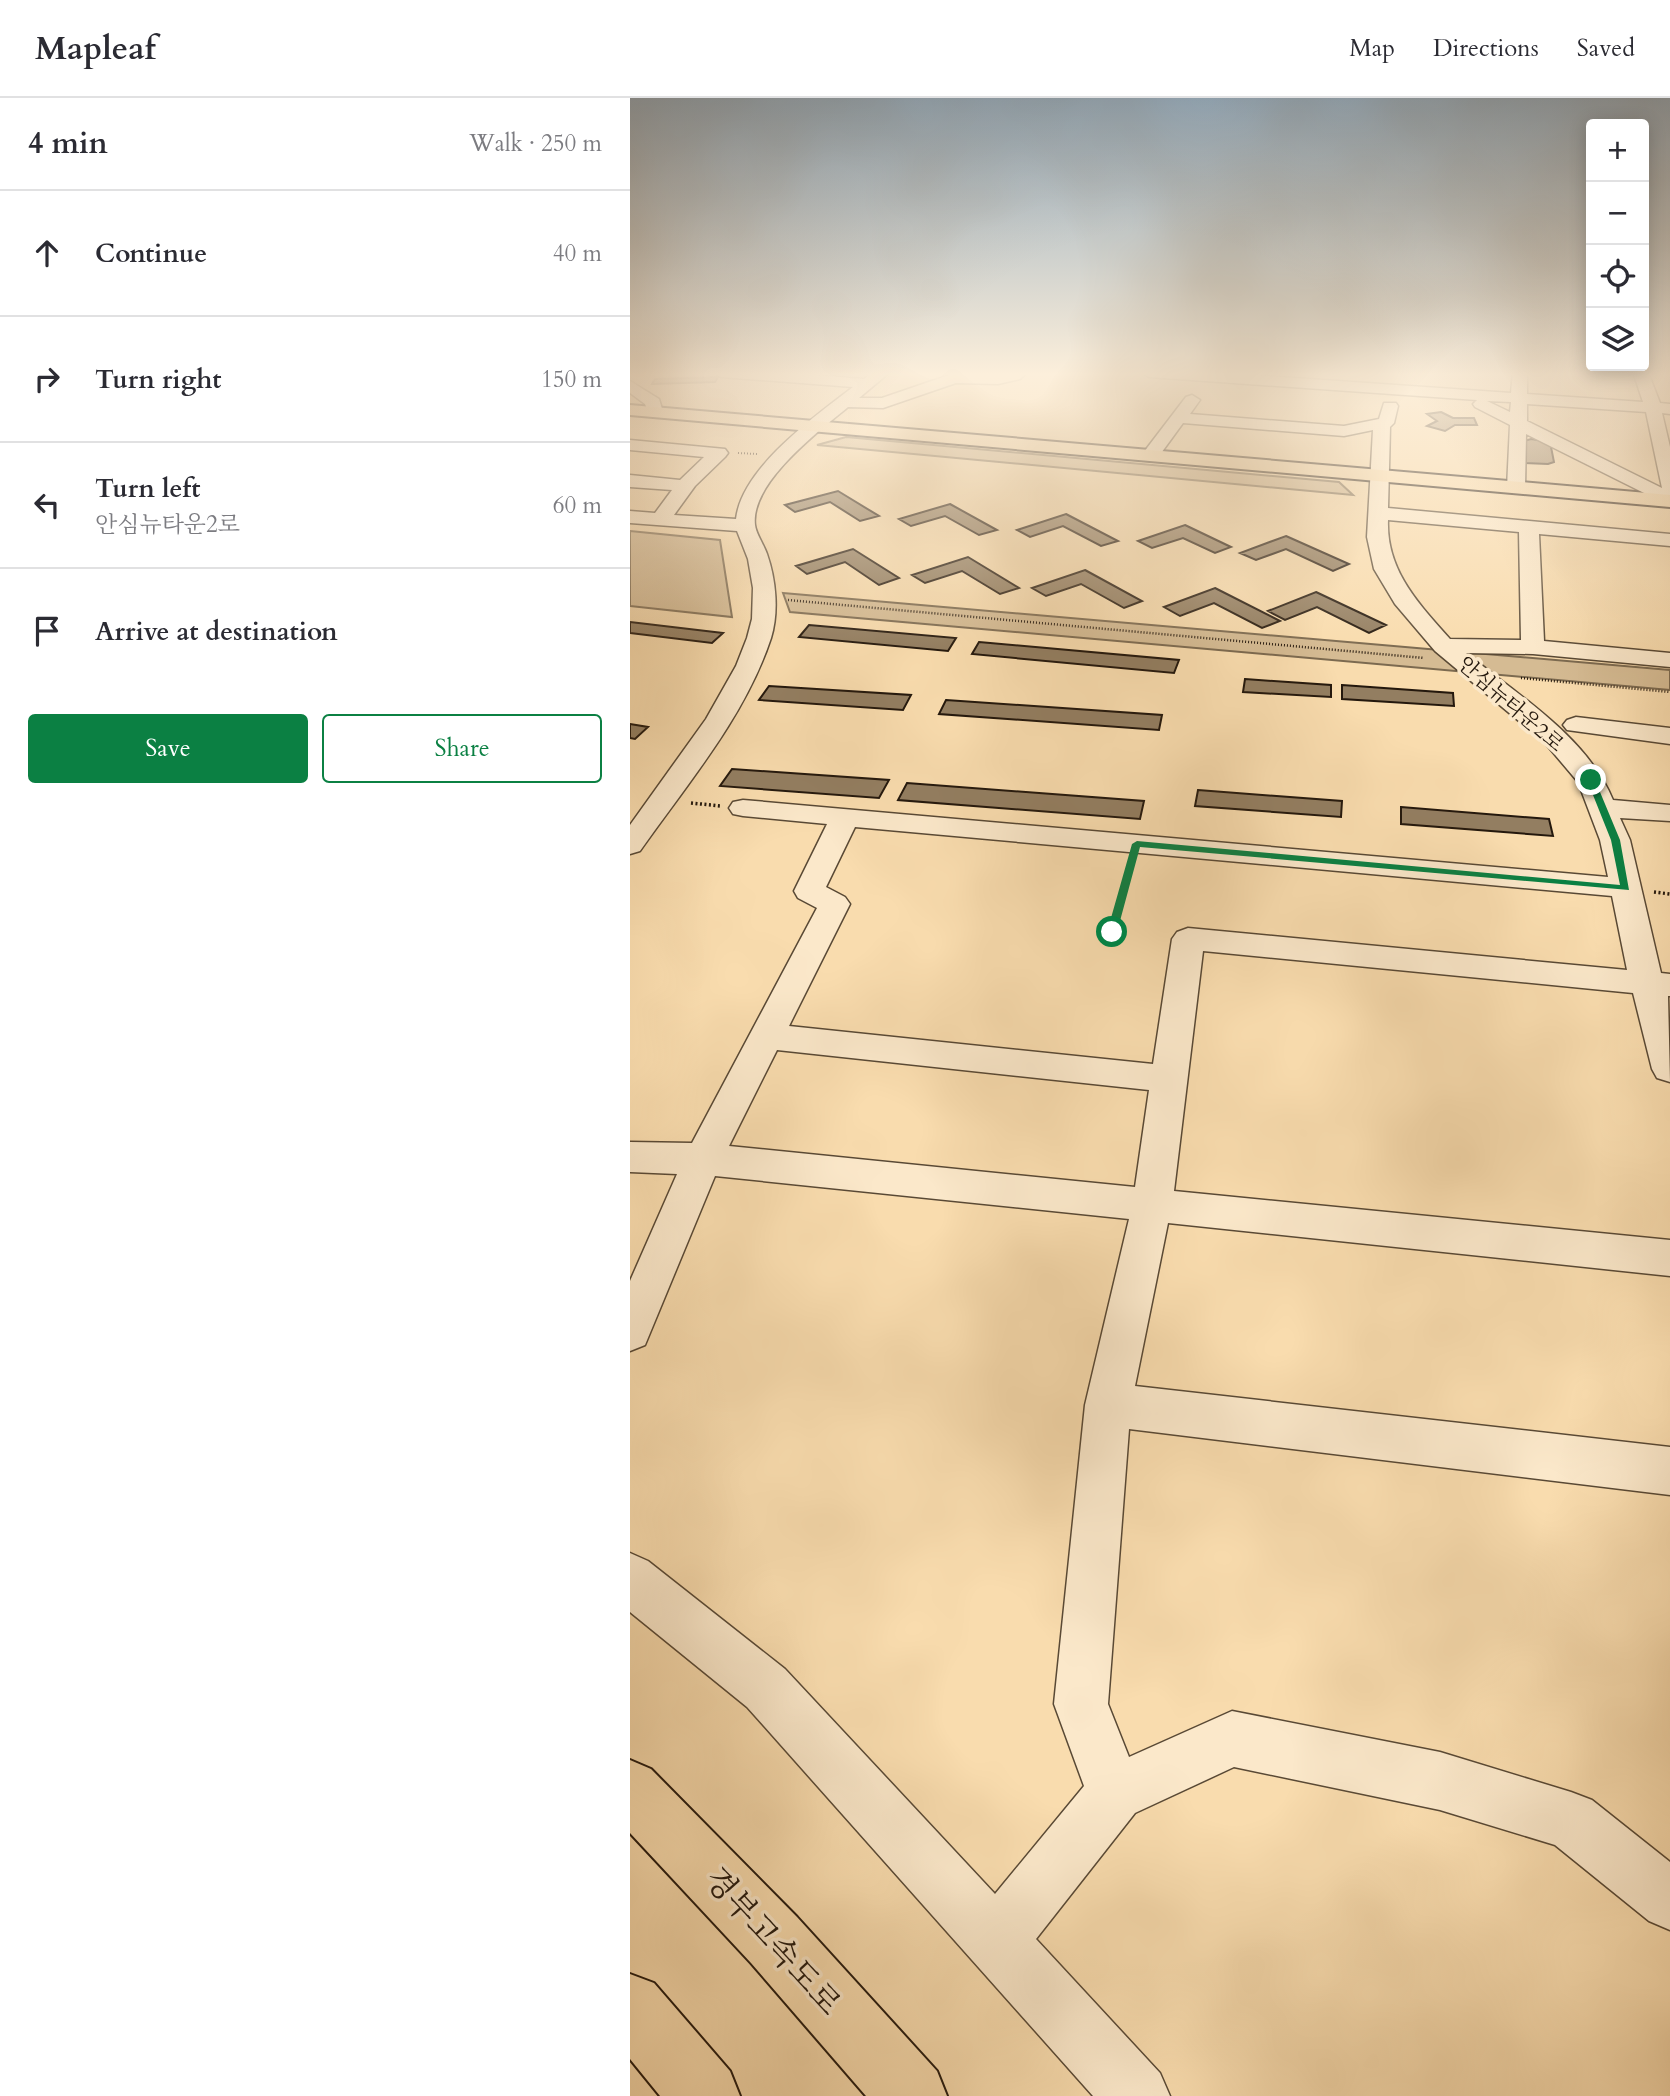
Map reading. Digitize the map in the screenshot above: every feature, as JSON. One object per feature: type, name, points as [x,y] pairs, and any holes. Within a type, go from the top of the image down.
[{"type":"main road","points":[[1256,465],[1670,500]]},
{"type":"main road","name":"경부고속도로","points":[[630,1790],[697,1857],[815,1985],[912,2096]]},
{"type":"main road","points":[[630,2007],[705,2096]]},
{"type":"street","points":[[661,519],[685,486],[706,465]]},
{"type":"street","points":[[630,845],[716,721],[759,637],[765,609],[764,598],[759,560],[744,514],[751,492],[772,465]]},
{"type":"street","name":"안심뉴타운2로","points":[[1380,465],[1377,537],[1385,569],[1436,652],[1554,737],[1591,780],[1615,840],[1626,888],[1659,984],[1670,1069]]},
{"type":"street","points":[[1516,488],[1517,465]]},
{"type":"street","points":[[1603,465],[1670,500]]},
{"type":"street","points":[[1668,465],[1670,487]]},
{"type":"street","points":[[630,481],[685,486]]},
{"type":"street","points":[[1377,513],[1670,540]]},
{"type":"street","points":[[630,517],[746,526]]},
{"type":"street","points":[[1529,527],[1533,647]]},
{"type":"street","points":[[1436,652],[1533,647],[1670,660]]},
{"type":"street","points":[[1576,725],[1670,736]]},
{"type":"street","points":[[630,797],[661,801]]},
{"type":"street","points":[[743,808],[1626,888]]},
{"type":"street","points":[[1604,808],[1670,813]]},
{"type":"street","points":[[630,1331],[704,1158],[834,904],[809,891],[845,817]]},
{"type":"street","points":[[1115,1793],[1081,1704],[1108,1405],[1152,1205],[1188,939],[1659,984]]},
{"type":"street","points":[[766,1036],[1169,1079]]},
{"type":"street","points":[[630,1157],[704,1158],[1670,1258]]},
{"type":"street","points":[[1108,1405],[1670,1471]]},
{"type":"street","points":[[630,1579],[766,1688],[1137,2096]]},
{"type":"street","points":[[996,1941],[1115,1793],[1232,1738],[1440,1781],[1572,1821],[1670,1900]]},
{"type":"path","points":[[764,598],[1436,652]]},
{"type":"path","points":[[1512,678],[1670,692]]},
{"type":"path","points":[[661,801],[743,808]]},
{"type":"path","points":[[1112,932],[1137,844]]},
{"type":"shaded area","points":[[1034,465],[1155,465],[1339,482],[1353,495]]},
{"type":"shaded area","points":[[630,531],[720,540],[732,617],[630,606]]},
{"type":"shaded area","points":[[783,593],[1670,670],[1670,690],[790,612]]},
{"type":"building","points":[[838,491],[879,516],[860,521],[830,502],[795,512],[785,505]]},
{"type":"building","points":[[950,504],[997,530],[979,535],[945,516],[911,526],[899,519]]},
{"type":"building","points":[[1066,514],[1118,541],[1101,546],[1063,526],[1030,537],[1017,530]]},
{"type":"building","points":[[1185,525],[1231,547],[1215,553],[1183,538],[1152,548],[1138,541]]},
{"type":"building","points":[[1286,536],[1349,564],[1333,571],[1286,549],[1256,560],[1240,553]]},
{"type":"building","points":[[853,549],[899,578],[879,585],[845,562],[807,574],[796,566]]},
{"type":"building","points":[[968,557],[1019,588],[1000,594],[962,571],[925,583],[912,575]]},
{"type":"building","points":[[1085,570],[1142,601],[1124,608],[1081,584],[1046,596],[1032,588]]},
{"type":"building","points":[[1215,588],[1280,621],[1262,628],[1214,603],[1180,616],[1164,607]]},
{"type":"building","points":[[1316,592],[1386,625],[1369,633],[1317,607],[1285,620],[1268,611]]},
{"type":"building","points":[[630,622],[723,633],[712,643],[630,633]]},
{"type":"building","points":[[809,625],[956,638],[948,651],[799,637]]},
{"type":"building","points":[[979,642],[1179,660],[1174,673],[972,654]]},
{"type":"building","points":[[1245,679],[1331,685],[1331,697],[1243,692]]},
{"type":"building","points":[[1342,685],[1453,693],[1454,706],[1342,699]]},
{"type":"building","points":[[769,686],[911,695],[903,710],[759,700]]},
{"type":"building","points":[[946,700],[1162,715],[1159,730],[939,714]]},
{"type":"building","points":[[630,724],[648,727],[635,739],[630,738]]},
{"type":"building","points":[[732,769],[889,780],[879,798],[720,786]]},
{"type":"building","points":[[907,783],[1144,801],[1140,819],[898,800]]},
{"type":"building","points":[[1198,790],[1342,801],[1341,817],[1195,806]]},
{"type":"building","points":[[1401,807],[1549,819],[1553,836],[1401,824]]},
{"type":"route","points":[[1112,932],[1137,844],[1626,888],[1615,840],[1591,780]]}]
